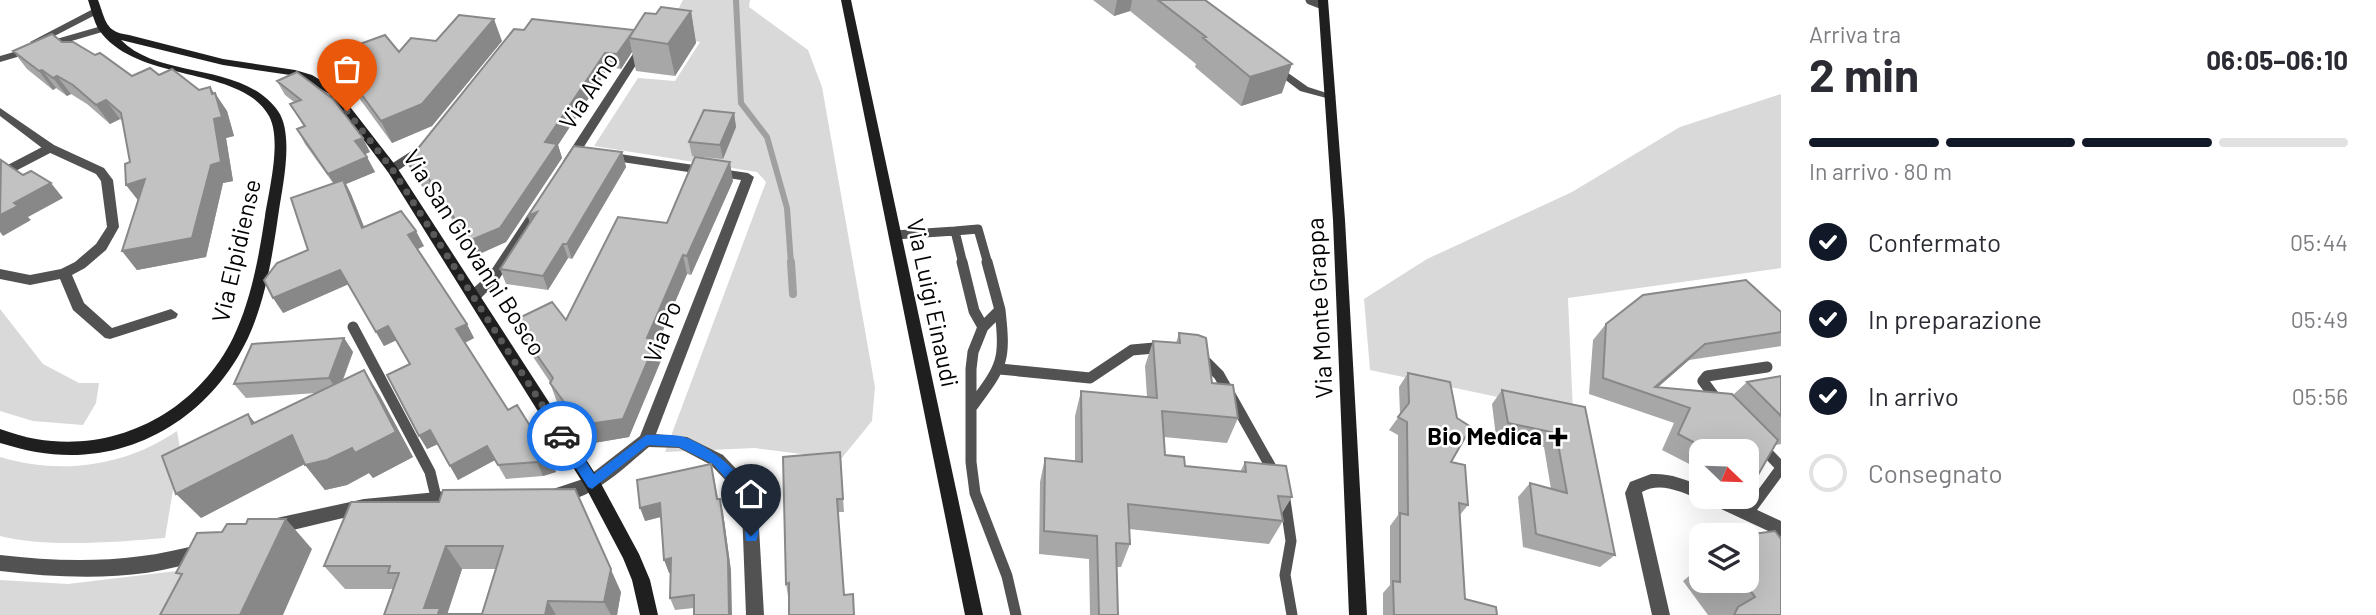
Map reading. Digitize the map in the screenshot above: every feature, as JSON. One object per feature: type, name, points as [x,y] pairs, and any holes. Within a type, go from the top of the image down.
[{"type":"street","name":"Via Luigi Einaudi","points":[[846,0],[974,615]]},
{"type":"street","name":"Via Monte Grappa","points":[[1319,2],[1330,96],[1339,220],[1358,615]]},
{"type":"street","points":[[94,5],[107,32],[4,57],[94,5]]},
{"type":"street","name":"Via San Giovanni Bosco","points":[[107,32],[223,62],[308,77],[333,92],[392,169],[592,483],[630,554],[641,580],[649,615]]},
{"type":"street","name":"Via Elpidiense","points":[[0,436],[61,450],[114,445],[154,430],[183,411],[214,381],[240,339],[250,311],[259,276],[281,150],[279,132],[271,110],[246,92],[120,47],[107,32]]},
{"type":"street","name":"Via Arno","points":[[560,174],[644,46]]},
{"type":"street","points":[[1265,60],[1304,89],[1330,96]]},
{"type":"street","points":[[0,111],[50,148],[100,171],[107,180],[113,227],[101,247],[80,265],[64,273],[30,280],[0,274]]},
{"type":"street","points":[[392,169],[415,155],[436,133]]},
{"type":"street","name":"Via Po","points":[[575,151],[748,177],[646,440]]},
{"type":"street","points":[[474,296],[493,278],[545,197]]},
{"type":"street","points":[[64,273],[78,306],[110,334],[171,314]]},
{"type":"street","points":[[543,495],[575,491],[592,483],[646,440],[681,442],[717,460],[737,481],[750,510],[755,615]]},
{"type":"street","points":[[1661,615],[1633,494],[1636,487],[1648,481],[1672,483],[1689,489]]},
{"type":"street","points":[[255,531],[364,506],[436,497],[476,496]]},
{"type":"street","points":[[1739,509],[1781,529]]},
{"type":"street","points":[[0,564],[75,570],[172,560],[214,546]]},
{"type":"lane","points":[[0,174],[50,148]]},
{"type":"lane","points":[[895,235],[978,229],[1000,310],[1003,339],[1000,369],[971,408]]},
{"type":"lane","points":[[955,231],[974,311],[984,327]]},
{"type":"lane","points":[[1000,310],[984,327],[974,352],[971,369],[971,462],[975,493],[1007,576],[1016,615]]},
{"type":"lane","points":[[353,327],[430,472],[436,497]]},
{"type":"lane","points":[[1000,369],[1090,378],[1128,350],[1140,345],[1180,348]]},
{"type":"lane","points":[[1192,353],[1204,358],[1219,375],[1284,493],[1291,541],[1285,575],[1292,615]]},
{"type":"lane","points":[[1730,413],[1706,388],[1703,381],[1707,376],[1767,367]]},
{"type":"lane","points":[[1748,513],[1781,467],[1759,443]]},
{"type":"shaded area","points":[[683,0],[750,0],[749,7],[808,50],[822,87],[875,387],[872,421],[841,459],[755,448],[665,452],[766,182],[757,172],[594,146],[638,78],[675,81],[700,42],[664,37]]},
{"type":"shaded area","points":[[1781,94],[1781,268],[1568,298],[1573,413],[1370,370],[1364,299],[1427,259],[1572,192],[1680,127]]},
{"type":"shaded area","points":[[0,309],[43,364],[79,383],[99,383],[96,403],[83,425],[33,421],[0,411]]},
{"type":"shaded area","points":[[177,431],[180,448],[165,538],[60,543],[0,536],[0,457],[46,466],[91,464],[136,453]]},
{"type":"shaded area","points":[[185,570],[186,615],[0,615],[0,580],[68,584]]},
{"type":"building","points":[[1158,0],[1205,0],[1292,64],[1250,77],[1203,38],[1206,37]]},
{"type":"building","points":[[661,7],[691,11],[668,44],[629,38],[645,13],[656,14]]},
{"type":"building","points":[[459,15],[494,19],[422,104],[381,121],[332,54],[385,35],[399,52],[411,38],[436,41]]},
{"type":"building","points":[[532,19],[634,30],[617,54],[605,53],[545,142],[557,144],[500,228],[469,241],[427,176],[418,175],[407,162],[514,29],[524,30]]},
{"type":"building","points":[[52,34],[62,42],[73,42],[95,55],[100,53],[132,76],[150,68],[159,75],[172,69],[199,90],[210,87],[212,94],[215,93],[222,117],[214,119],[221,162],[211,165],[192,238],[122,251],[145,179],[126,185],[125,164],[130,162],[121,113],[106,100],[96,105],[73,85],[57,76],[53,78],[42,70],[39,71],[13,51]]},
{"type":"building","points":[[297,72],[333,99],[363,138],[355,141],[367,157],[328,174],[297,129],[305,126],[290,104],[301,100],[277,81]]},
{"type":"building","points":[[704,110],[734,113],[720,145],[689,142]]},
{"type":"building","points":[[574,146],[622,152],[567,244],[563,244],[543,276],[500,269],[537,212],[528,216]]},
{"type":"building","points":[[695,157],[730,162],[687,256],[683,255],[647,338],[657,339],[623,419],[581,425],[550,383],[553,378],[513,321],[552,302],[566,320],[618,217],[667,223]]},
{"type":"building","points":[[1,160],[23,175],[31,171],[51,183],[14,203],[18,206],[0,215]]},
{"type":"building","points":[[343,180],[362,228],[401,211],[416,231],[408,235],[467,324],[456,329],[508,410],[517,405],[550,458],[537,462],[498,465],[487,446],[450,466],[430,430],[419,436],[387,375],[410,364],[388,326],[376,332],[340,270],[273,298],[264,280],[277,263],[308,250],[291,198]]},
{"type":"building","points":[[1746,280],[1781,312],[1781,332],[1705,344],[1655,387],[1732,394],[1778,440],[1759,473],[1759,439],[1689,440],[1678,434],[1690,408],[1603,378],[1606,324],[1643,295]]},
{"type":"building","points":[[1179,333],[1206,338],[1212,383],[1233,385],[1238,418],[1162,411],[1165,455],[1184,457],[1185,466],[1246,472],[1245,462],[1286,466],[1292,497],[1278,496],[1283,521],[1128,504],[1130,544],[1116,543],[1118,615],[1099,615],[1097,536],[1044,531],[1045,458],[1082,462],[1081,391],[1157,398],[1153,341],[1180,343]]},
{"type":"building","points":[[344,338],[329,378],[234,384],[252,344]]},
{"type":"building","points":[[364,370],[396,432],[355,453],[352,448],[327,460],[305,465],[292,435],[176,494],[162,456],[248,414],[252,424]]},
{"type":"building","points":[[1408,373],[1450,382],[1457,418],[1471,427],[1451,462],[1465,465],[1468,505],[1459,503],[1465,599],[1496,607],[1497,615],[1394,615],[1393,581],[1400,582],[1400,513],[1408,515],[1407,422],[1398,417],[1409,403]]},
{"type":"building","points":[[1781,376],[1781,416],[1747,382]]},
{"type":"building","points":[[1502,390],[1585,407],[1615,555],[1536,534],[1530,483],[1567,493],[1556,433],[1508,423]]},
{"type":"building","points":[[840,452],[843,499],[837,499],[844,595],[853,594],[854,615],[789,615],[783,457]]},
{"type":"building","points":[[711,464],[717,499],[720,499],[728,559],[729,615],[694,615],[694,595],[670,598],[671,558],[664,560],[660,503],[640,508],[637,480]]},
{"type":"building","points":[[575,489],[611,569],[604,602],[548,601],[545,615],[384,615],[399,573],[388,573],[390,566],[324,566],[351,502],[439,502],[443,490]],"holes":[[[446,546],[503,546],[482,614],[438,614],[440,608],[424,608]]]},
{"type":"building","points":[[248,519],[286,519],[240,615],[160,615],[182,574],[176,573],[197,533],[222,532],[227,524],[246,524]]},
{"type":"building","points":[[1775,531],[1781,539],[1781,615],[1734,615],[1738,607],[1755,597],[1752,593],[1759,593],[1759,533]]},
{"type":"waterway","points":[[736,0],[741,103],[767,137],[787,208],[791,264]]},
{"type":"waterway","points":[[791,262],[793,294]]},
{"type":"way so far","points":[[347,111],[392,169],[562,436]]},
{"type":"place","name":"Bio Medica","points":[[1558,437]]},
{"type":"route","points":[[562,436],[592,483],[646,440],[681,442],[717,460],[737,481],[750,510],[751,536]]}]
